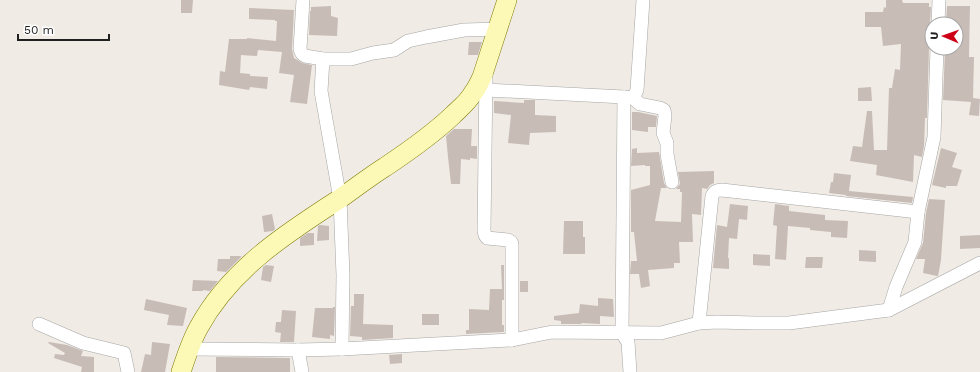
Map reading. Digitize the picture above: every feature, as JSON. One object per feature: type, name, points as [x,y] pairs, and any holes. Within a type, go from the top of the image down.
[{"type":"street","points":[[303,0],[301,52],[305,56],[323,59],[351,59],[373,53],[394,50],[408,41],[464,30],[498,29]]},
{"type":"street","points":[[181,372],[199,327],[215,302],[246,267],[261,253],[305,221],[340,199],[408,152],[433,133],[467,102],[478,86],[507,0]]},
{"type":"street","points":[[486,90],[628,97],[635,95],[637,90],[643,0]]},
{"type":"street","points":[[938,0],[938,16]]},
{"type":"street","points":[[890,310],[896,287],[915,242],[918,212],[934,137],[937,56]]},
{"type":"street","points":[[323,59],[321,91],[340,199],[343,275],[342,348]]},
{"type":"street","points":[[486,64],[484,231],[487,238],[508,240],[512,244],[512,340]]},
{"type":"street","points":[[628,97],[640,104],[664,110],[665,116],[663,133],[667,143],[667,154],[672,182]]},
{"type":"street","points":[[628,97],[622,333],[628,342],[630,372]]},
{"type":"street","points":[[699,323],[712,196],[714,192],[722,190],[918,212]]},
{"type":"street","points":[[189,349],[298,350],[512,340],[552,332],[661,333],[699,323],[716,322],[789,323],[890,310],[980,263]]},
{"type":"street","points":[[39,324],[83,343],[124,353],[128,372]]},
{"type":"street","points":[[298,350],[302,372]]},
{"type":"building","points":[[181,0],[193,0],[192,13],[181,13]]},
{"type":"building","points":[[886,0],[902,0],[903,3],[929,3],[929,7],[931,7],[930,16],[924,16],[924,56],[929,56],[927,118],[925,118],[922,157],[914,155],[913,182],[876,175],[877,165],[850,161],[853,146],[862,147],[867,111],[872,111],[874,150],[887,150],[889,88],[892,88],[895,69],[900,70],[901,44],[883,46],[881,27],[865,27],[865,12],[883,12],[884,7],[886,8]]},
{"type":"building","points":[[331,6],[331,16],[338,18],[337,36],[309,35],[311,7]]},
{"type":"building","points":[[947,6],[970,6],[969,57],[974,57],[973,98],[980,99],[979,116],[969,115],[971,102],[943,100],[945,56],[964,56],[964,16],[946,16]]},
{"type":"building","points":[[249,8],[294,10],[292,49],[294,58],[302,63],[312,65],[307,104],[290,102],[294,75],[279,73],[282,52],[258,50],[257,56],[241,55],[240,73],[250,74],[250,76],[268,77],[267,89],[250,87],[249,90],[219,85],[220,71],[225,72],[229,39],[247,38],[276,41],[277,21],[249,19]]},
{"type":"building","points":[[469,42],[482,42],[478,55],[468,55]]},
{"type":"building","points":[[871,87],[872,101],[858,101],[858,88]]},
{"type":"building","points":[[524,100],[535,100],[535,115],[556,116],[556,132],[530,133],[529,145],[508,143],[511,115],[494,113],[494,101],[524,103]]},
{"type":"building","points":[[632,112],[657,116],[656,127],[648,127],[648,132],[632,130]]},
{"type":"building","points":[[454,129],[472,129],[471,146],[477,146],[477,159],[461,159],[460,184],[451,184],[448,157],[446,136]]},
{"type":"building","points":[[637,148],[637,153],[659,152],[664,183],[667,188],[661,188],[655,221],[681,222],[682,192],[680,192],[680,189],[676,189],[680,184],[678,172],[714,171],[714,183],[707,189],[702,188],[701,215],[692,214],[693,242],[679,242],[680,263],[674,263],[674,268],[648,270],[650,286],[641,288],[639,274],[630,274],[631,261],[637,261],[634,232],[631,232],[631,190],[650,185],[650,166],[631,166],[632,149]]},
{"type":"building","points":[[941,148],[957,153],[952,167],[962,170],[957,186],[946,186],[946,188],[932,185]]},
{"type":"building","points":[[834,173],[851,175],[849,191],[913,197],[912,203],[829,193],[831,182],[833,182]]},
{"type":"building","points":[[929,199],[945,200],[941,260],[938,276],[923,273],[925,259],[916,259],[923,243]]},
{"type":"building","points":[[730,204],[748,206],[747,220],[739,219],[737,239],[729,238],[729,269],[713,268],[717,225],[727,227]]},
{"type":"building","points":[[775,204],[789,206],[789,211],[825,215],[825,220],[848,221],[847,238],[831,237],[831,232],[788,226],[786,260],[775,259],[777,226],[773,225]]},
{"type":"building","points":[[272,214],[275,229],[273,231],[264,232],[262,216]]},
{"type":"building","points":[[564,221],[583,221],[585,254],[563,254]]},
{"type":"building","points":[[318,226],[329,226],[329,240],[317,241]]},
{"type":"building","points":[[308,233],[314,233],[314,245],[300,246],[300,238]]},
{"type":"building","points":[[980,235],[980,248],[960,249],[960,236]]},
{"type":"building","points":[[859,250],[876,251],[876,262],[859,261]]},
{"type":"building","points":[[753,254],[770,255],[770,266],[753,265]]},
{"type":"building","points":[[230,256],[241,257],[226,272],[217,271],[218,259],[230,259]]},
{"type":"building","points":[[806,257],[823,257],[822,268],[805,268]]},
{"type":"building","points":[[266,265],[274,266],[271,282],[261,280],[263,267]]},
{"type":"building","points":[[501,265],[504,265],[502,325],[504,325],[504,332],[466,334],[466,330],[469,330],[469,309],[489,310],[490,289],[502,289]]},
{"type":"building","points":[[193,280],[218,281],[210,291],[192,291]]},
{"type":"building","points":[[520,281],[528,281],[528,292],[520,292]]},
{"type":"building","points":[[354,294],[364,294],[363,324],[393,325],[393,338],[362,340],[362,337],[350,336],[351,306],[354,306]]},
{"type":"building","points":[[598,298],[613,299],[614,317],[600,316],[600,324],[561,324],[561,321],[554,320],[554,316],[579,313],[580,304],[598,306]]},
{"type":"building","points":[[146,299],[187,308],[183,326],[167,325],[169,315],[144,310]]},
{"type":"building","points":[[335,307],[334,336],[330,335],[330,339],[312,337],[315,308]]},
{"type":"building","points":[[282,310],[296,311],[294,342],[280,342],[281,333],[275,332],[276,322],[281,322]]},
{"type":"building","points":[[422,314],[439,314],[439,325],[422,325]]},
{"type":"building","points":[[152,342],[170,344],[165,372],[141,372],[145,354],[151,355]]},
{"type":"building","points":[[48,343],[67,345],[83,351],[81,356],[94,357],[94,372],[81,372],[82,367],[54,358],[55,354],[64,355],[65,353]]},
{"type":"building","points":[[402,354],[402,363],[390,364],[389,355]]},
{"type":"building","points":[[216,357],[290,358],[290,372],[216,372]]}]
